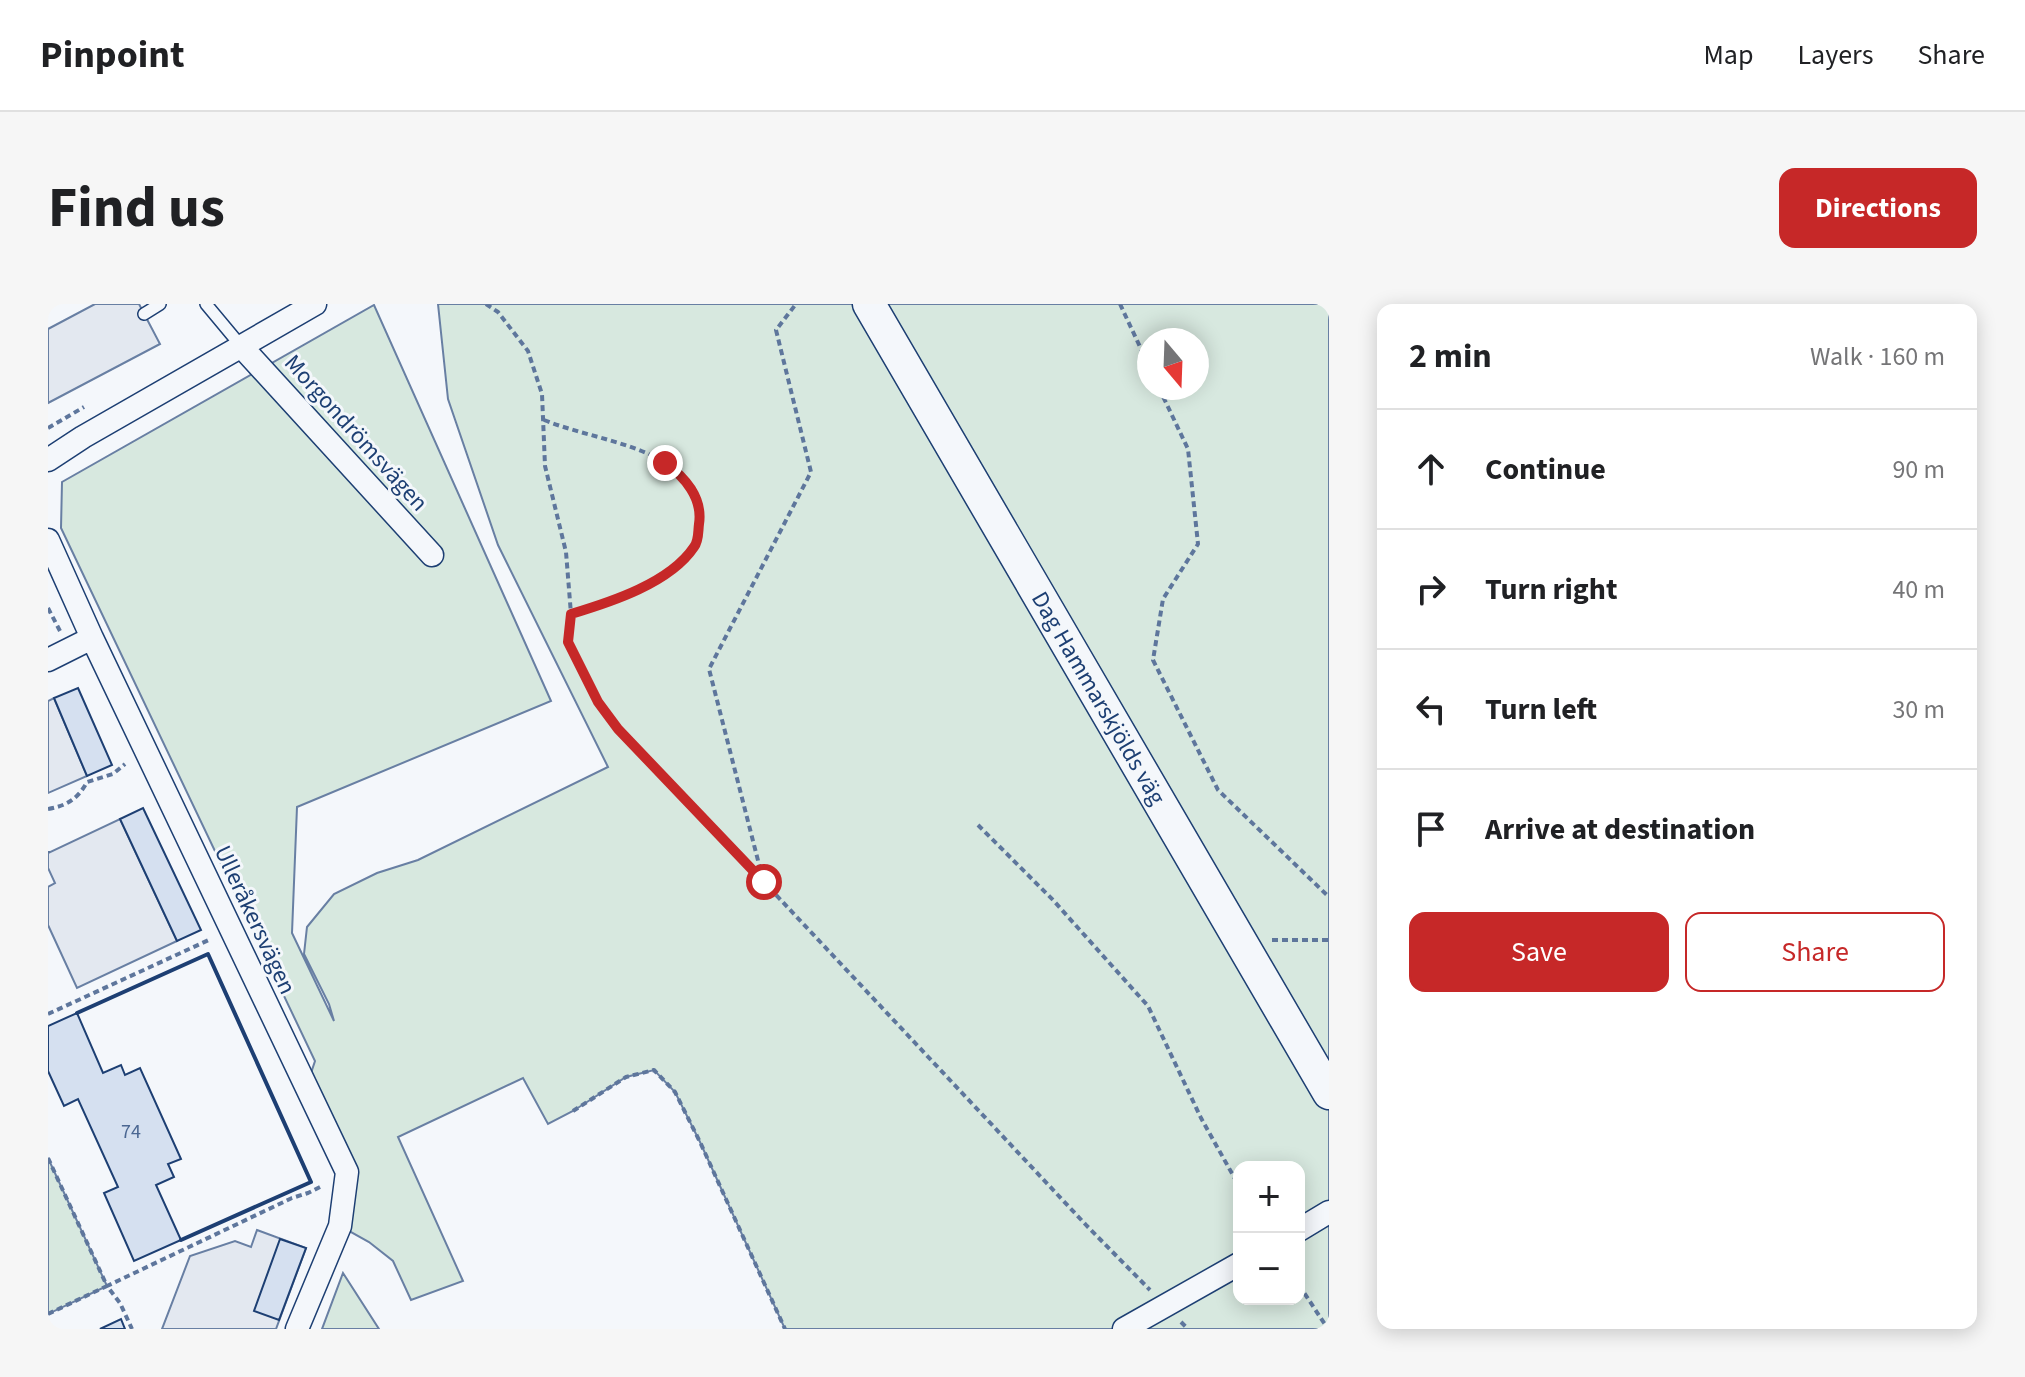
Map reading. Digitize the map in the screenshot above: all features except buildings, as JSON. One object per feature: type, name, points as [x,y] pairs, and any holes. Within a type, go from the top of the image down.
[{"type":"main road","name":"Dag Hammarskjölds väg","points":[[869,304],[1329,1093]]},
{"type":"street","points":[[48,460],[315,304]]},
{"type":"street","name":"Morgondrömsvägen","points":[[241,346],[432,555]]},
{"type":"street","name":"Ulleråkersvägen","points":[[48,540],[347,1172],[340,1226],[297,1329]]},
{"type":"street","points":[[48,660],[92,638]]},
{"type":"street","points":[[1305,1226],[1329,1212]]},
{"type":"street","points":[[1124,1329],[1233,1267]]},
{"type":"lane","points":[[144,314],[160,304]]},
{"type":"lane","points":[[206,304],[241,346]]},
{"type":"path","points":[[486,304],[498,312],[528,351],[542,394],[545,466],[566,552],[571,614],[568,642],[604,711],[639,753],[1188,1329]]},
{"type":"path","points":[[764,882],[709,669],[811,472],[776,330],[796,304]]},
{"type":"path","points":[[1120,304],[1137,340]]},
{"type":"path","points":[[1165,400],[1188,449],[1198,544],[1163,599],[1153,660],[1218,790],[1329,897]]},
{"type":"path","points":[[544,420],[608,439],[665,463],[687,482],[701,512],[696,545],[674,568],[637,590],[571,614]]},
{"type":"path","points":[[48,809],[70,803],[81,792],[86,779],[113,774],[125,764]]},
{"type":"path","points":[[978,825],[1053,900],[1148,1006],[1201,1118],[1233,1175]]},
{"type":"path","points":[[48,1014],[213,939]]},
{"type":"path","points":[[1239,939],[1329,940]]},
{"type":"path","points":[[573,1111],[626,1077],[654,1070],[675,1092],[785,1329]]},
{"type":"path","points":[[48,1158],[107,1286],[120,1303],[132,1329]]},
{"type":"path","points":[[48,1314],[327,1184]]},
{"type":"path","points":[[1305,1294],[1328,1329]]},
{"type":"shaded area","points":[[95,304],[139,304],[160,344],[48,403],[48,329]]},
{"type":"shaded area","points":[[438,304],[1329,304],[1329,1329],[785,1329],[675,1092],[654,1070],[626,1077],[548,1124],[523,1078],[398,1137],[463,1281],[411,1300],[393,1261],[369,1242],[340,1226],[347,1172],[306,1088],[315,1061],[61,528],[62,482],[374,305],[551,701],[297,807],[292,933],[334,1021],[304,954],[307,927],[334,894],[377,873],[418,860],[608,767],[498,545],[448,399]]},
{"type":"shaded area","points":[[54,698],[87,776],[48,793],[48,701]]},
{"type":"shaded area","points":[[120,819],[177,941],[77,988],[48,925],[48,887],[55,883],[48,868],[48,853]]},
{"type":"shaded area","points":[[48,1158],[107,1286],[48,1314]]},
{"type":"shaded area","points":[[257,1230],[306,1248],[276,1329],[162,1329],[190,1256],[235,1241],[251,1247]]},
{"type":"shaded area","points":[[343,1273],[379,1329],[322,1329]]},
{"type":"wall","points":[[77,1013],[208,954],[311,1182],[181,1240]]},
{"type":"route","points":[[665,463],[681,474],[701,512],[696,545],[674,568],[637,590],[571,614],[568,642],[598,702],[618,729],[764,882]]}]
